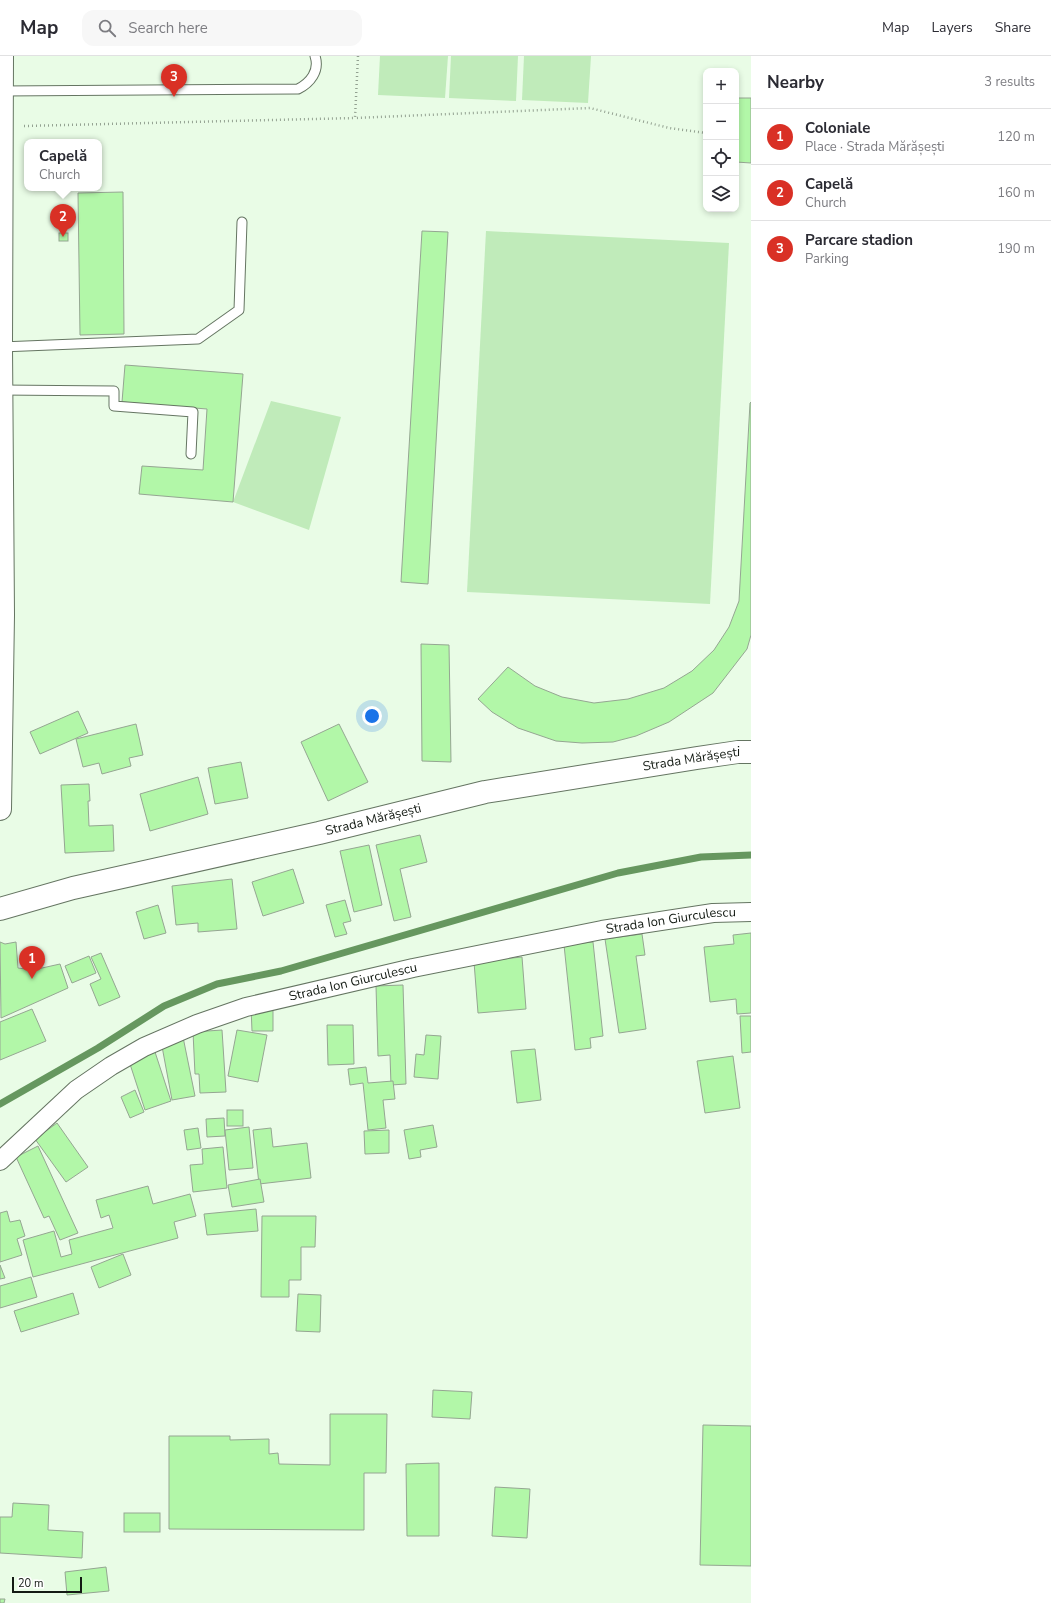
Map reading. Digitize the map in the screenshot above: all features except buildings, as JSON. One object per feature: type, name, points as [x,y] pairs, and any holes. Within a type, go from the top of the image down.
[{"type":"main road","points":[[0,809],[3,615],[1,390],[2,56]]},
{"type":"main road","name":"Strada Mărășești","points":[[0,909],[74,888],[311,835],[485,792],[747,751]]},
{"type":"street","name":"Strada Ion Giurculescu","points":[[0,1161],[76,1090],[111,1066],[144,1047],[164,1038],[197,1024],[246,1007],[413,968],[602,930],[713,913],[751,912]]},
{"type":"lane","points":[[2,91],[298,89],[308,84],[314,75],[317,60],[315,56]]},
{"type":"lane","points":[[1,347],[198,339],[239,310],[242,222]]},
{"type":"lane","points":[[1,390],[114,391],[114,406],[193,412],[191,454]]},
{"type":"path","points":[[355,118],[358,56]]},
{"type":"path","points":[[1,127],[355,118],[590,108],[670,128],[703,133]]},
{"type":"green space","points":[[380,56],[448,56],[445,98],[378,95]]},
{"type":"green space","points":[[451,56],[518,56],[516,101],[449,98]]},
{"type":"green space","points":[[524,56],[591,56],[588,103],[522,100]]},
{"type":"green space","points":[[486,231],[729,243],[710,604],[467,592]]},
{"type":"green space","points":[[271,401],[341,417],[309,530],[233,502]]},
{"type":"waterway","points":[[0,1104],[98,1048],[164,1006],[217,984],[281,971],[618,873],[701,857],[751,855]]},
{"type":"place","name":"Parcare stadion","points":[[174,97]]},
{"type":"place","name":"Capelă","points":[[63,237]]},
{"type":"place","name":"Coloniale","points":[[32,979]]}]
